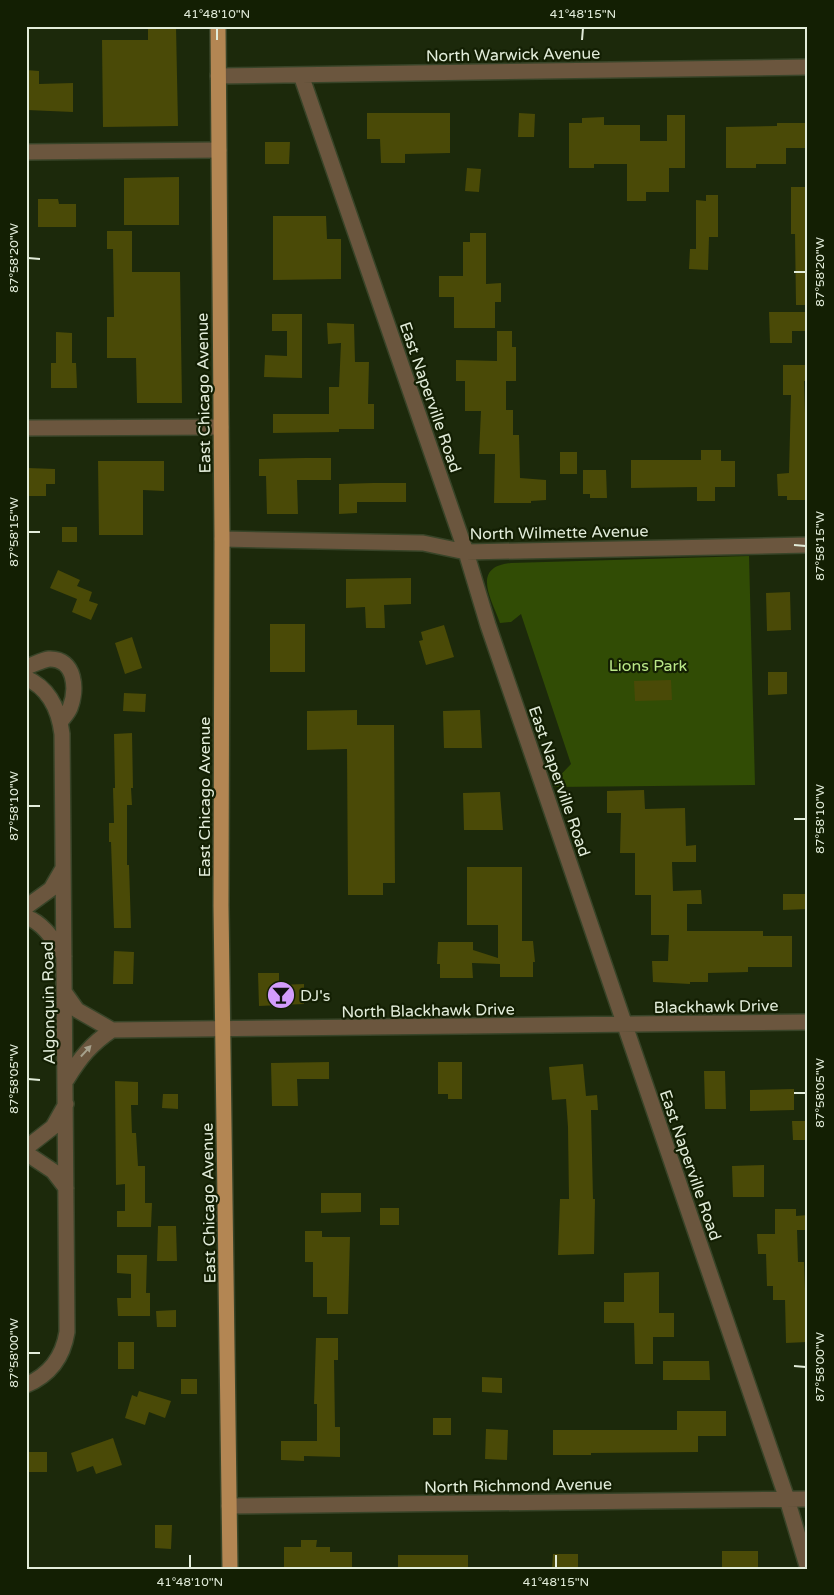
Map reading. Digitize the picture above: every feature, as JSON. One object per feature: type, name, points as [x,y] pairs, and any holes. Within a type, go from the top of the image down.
[{"type":"main road","name":"East Chicago Avenue","points":[[218,26],[222,539],[221,906],[230,1569]]},
{"type":"street","name":"North Warwick Avenue","points":[[218,76],[808,67]]},
{"type":"street","name":"East Naperville Road","points":[[300,75],[466,552],[488,625],[625,1024],[808,1569]]},
{"type":"street","points":[[26,152],[219,150]]},
{"type":"street","points":[[26,428],[221,426]]},
{"type":"street","name":"North Wilmette Avenue","points":[[222,539],[424,543],[466,552],[808,545]]},
{"type":"street","points":[[26,667],[48,659],[67,666],[74,677],[74,691],[70,709],[61,722]]},
{"type":"street","name":"Algonquin Road","points":[[26,678],[47,694],[58,708],[61,722],[67,1332],[60,1358],[49,1370],[26,1385]]},
{"type":"street","points":[[26,907],[51,889],[63,868]]},
{"type":"street","points":[[26,917],[33,919],[50,934],[64,956]]},
{"type":"street","name":"North Blackhawk Drive","points":[[65,993],[77,1010],[112,1030],[625,1024]]},
{"type":"street","name":"Blackhawk Drive","points":[[625,1024],[808,1022]]},
{"type":"street","points":[[66,1079],[82,1054],[96,1040],[112,1030]]},
{"type":"street","points":[[26,1148],[53,1127],[66,1102]]},
{"type":"street","points":[[26,1153],[53,1171],[66,1188]]},
{"type":"street","name":"North Richmond Avenue","points":[[229,1506],[808,1499]]},
{"type":"green space","name":"Lions Park","points":[[749,556],[755,785],[554,787],[552,784],[571,764],[521,614],[511,622],[500,623],[487,585],[491,571],[499,566],[511,563]]},
{"type":"building","points":[[148,26],[176,26],[178,126],[103,127],[102,40],[148,40]]},
{"type":"building","points":[[26,70],[39,71],[39,84],[73,83],[73,112],[27,110]]},
{"type":"building","points":[[367,113],[450,113],[450,153],[405,154],[405,163],[381,163],[380,139],[367,139]]},
{"type":"building","points":[[519,113],[535,114],[534,137],[518,137]]},
{"type":"building","points":[[667,115],[685,115],[685,168],[669,168],[669,192],[646,192],[646,201],[627,201],[627,164],[594,164],[594,168],[569,168],[569,123],[582,123],[582,118],[604,117],[604,125],[640,125],[640,141],[667,141]]},
{"type":"building","points":[[777,123],[808,123],[808,148],[786,148],[786,164],[756,164],[756,168],[726,168],[726,127],[777,126]]},
{"type":"building","points":[[265,142],[290,142],[289,164],[265,164]]},
{"type":"building","points":[[467,168],[481,169],[479,192],[465,191]]},
{"type":"building","points":[[179,177],[179,225],[124,225],[124,178]]},
{"type":"building","points":[[791,187],[808,187],[808,305],[796,305],[795,234],[791,234]]},
{"type":"building","points":[[706,195],[718,195],[718,237],[709,237],[708,270],[689,269],[690,249],[696,249],[696,200],[706,201]]},
{"type":"building","points":[[38,199],[58,199],[59,204],[76,204],[76,227],[38,227]]},
{"type":"building","points":[[273,216],[326,216],[327,239],[341,239],[341,279],[273,280]]},
{"type":"building","points":[[107,231],[132,231],[132,272],[180,272],[182,403],[137,403],[136,358],[107,358],[107,317],[114,317],[113,249],[107,249]]},
{"type":"building","points":[[470,233],[486,233],[486,284],[501,283],[501,302],[495,302],[495,328],[454,328],[454,297],[439,297],[439,276],[463,276],[463,242],[470,242]]},
{"type":"building","points":[[769,312],[808,312],[808,331],[792,331],[792,343],[770,343]]},
{"type":"building","points":[[272,314],[302,314],[302,378],[264,377],[265,355],[287,356],[287,331],[272,331]]},
{"type":"building","points":[[327,323],[354,324],[355,362],[369,362],[368,404],[374,404],[374,429],[339,429],[339,432],[273,433],[273,414],[329,414],[329,387],[339,387],[341,343],[328,344]]},
{"type":"building","points":[[497,331],[512,331],[512,347],[516,347],[516,381],[506,381],[506,410],[513,410],[513,435],[519,435],[520,478],[546,480],[546,500],[531,501],[531,503],[494,503],[495,454],[479,454],[481,411],[465,411],[465,381],[456,381],[456,360],[497,361]]},
{"type":"building","points":[[56,332],[72,333],[72,363],[76,363],[77,388],[51,388],[51,363],[56,363]]},
{"type":"building","points":[[783,365],[808,365],[808,381],[804,381],[805,413],[808,413],[808,500],[787,500],[787,496],[778,496],[777,474],[789,473],[791,395],[783,395]]},
{"type":"building","points":[[701,450],[721,450],[721,461],[735,461],[735,487],[715,487],[715,501],[697,501],[697,487],[631,488],[631,460],[701,460]]},
{"type":"building","points":[[560,452],[577,452],[577,474],[560,474]]},
{"type":"building","points":[[331,458],[331,480],[297,480],[298,514],[267,514],[266,476],[259,476],[259,459]]},
{"type":"building","points":[[98,461],[164,461],[164,491],[143,490],[143,535],[99,535]]},
{"type":"building","points":[[28,468],[55,469],[55,484],[46,484],[46,496],[28,496]]},
{"type":"building","points":[[583,470],[606,470],[607,498],[590,498],[590,494],[583,494]]},
{"type":"building","points":[[406,483],[406,502],[357,502],[357,513],[339,514],[339,484]]},
{"type":"building","points":[[62,527],[77,527],[77,542],[62,542]]},
{"type":"building","points":[[58,570],[80,580],[77,586],[92,592],[89,601],[98,604],[91,620],[72,612],[77,599],[50,588]]},
{"type":"building","points":[[411,578],[411,604],[384,605],[385,628],[366,628],[365,607],[346,608],[346,579]]},
{"type":"building","points":[[790,592],[791,630],[767,631],[766,593]]},
{"type":"building","points":[[270,624],[305,624],[305,672],[270,672]]},
{"type":"building","points":[[444,625],[454,657],[426,665],[419,641],[423,640],[421,632]]},
{"type":"building","points":[[132,637],[142,668],[125,674],[115,643]]},
{"type":"building","points":[[768,672],[787,672],[787,694],[768,695]]},
{"type":"building","points":[[671,680],[672,700],[635,701],[634,681]]},
{"type":"building","points":[[124,693],[146,694],[145,712],[123,711]]},
{"type":"building","points":[[357,710],[357,725],[394,725],[395,883],[383,883],[383,895],[348,895],[347,749],[307,750],[307,711]]},
{"type":"building","points":[[480,710],[482,748],[444,748],[443,711]]},
{"type":"building","points":[[132,733],[132,805],[127,805],[127,865],[129,865],[131,928],[114,928],[109,823],[114,823],[114,734]]},
{"type":"building","points":[[644,790],[645,809],[685,808],[686,846],[696,845],[696,862],[672,862],[673,891],[701,890],[702,904],[687,904],[687,931],[763,931],[763,936],[792,936],[792,967],[748,967],[748,972],[708,973],[708,982],[690,982],[690,984],[653,982],[652,961],[668,961],[669,935],[651,935],[651,895],[635,895],[635,853],[620,853],[621,813],[607,813],[607,791]]},
{"type":"building","points":[[500,792],[503,830],[464,830],[463,793]]},
{"type":"building","points":[[467,867],[522,867],[522,941],[533,941],[535,962],[533,962],[533,977],[500,977],[500,964],[472,963],[473,978],[440,978],[440,964],[437,964],[438,942],[473,942],[473,950],[498,958],[498,925],[467,925]]},
{"type":"building","points":[[783,894],[808,894],[808,909],[783,910]]},
{"type":"building","points":[[114,951],[134,952],[133,984],[113,984]]},
{"type":"building","name":"DJ's","points":[[258,973],[279,973],[279,985],[304,984],[304,1004],[259,1006]]},
{"type":"building","points":[[329,1062],[329,1079],[297,1079],[298,1106],[272,1106],[271,1063]]},
{"type":"building","points":[[438,1062],[462,1062],[462,1099],[448,1099],[448,1094],[438,1094]]},
{"type":"building","points":[[583,1064],[586,1096],[597,1095],[598,1110],[591,1110],[593,1199],[595,1199],[594,1254],[558,1255],[560,1199],[569,1199],[568,1127],[566,1099],[552,1100],[549,1067]]},
{"type":"building","points":[[704,1071],[725,1071],[726,1109],[705,1109]]},
{"type":"building","points":[[115,1081],[138,1082],[138,1105],[131,1105],[132,1133],[136,1133],[138,1166],[145,1166],[145,1203],[152,1203],[151,1227],[117,1227],[117,1211],[125,1211],[125,1184],[116,1185]]},
{"type":"building","points":[[794,1089],[794,1110],[750,1111],[750,1090]]},
{"type":"building","points":[[163,1094],[178,1094],[178,1109],[162,1108]]},
{"type":"building","points":[[792,1121],[808,1121],[808,1140],[793,1140]]},
{"type":"building","points":[[764,1165],[764,1197],[733,1197],[732,1166]]},
{"type":"building","points":[[321,1193],[361,1193],[361,1212],[321,1213]]},
{"type":"building","points":[[380,1208],[399,1208],[399,1225],[380,1225]]},
{"type":"building","points":[[775,1209],[796,1209],[796,1216],[808,1215],[808,1230],[797,1230],[798,1262],[804,1262],[807,1342],[786,1343],[785,1300],[773,1300],[773,1286],[767,1286],[766,1254],[758,1254],[757,1234],[775,1234]]},
{"type":"building","points":[[158,1226],[176,1226],[177,1261],[157,1261]]},
{"type":"building","points":[[305,1231],[322,1231],[322,1237],[350,1237],[348,1314],[327,1314],[327,1297],[313,1297],[313,1262],[305,1262]]},
{"type":"building","points":[[117,1255],[147,1255],[146,1293],[150,1293],[150,1316],[118,1316],[117,1298],[131,1298],[131,1274],[117,1273]]},
{"type":"building","points":[[659,1272],[659,1313],[674,1313],[674,1337],[653,1337],[653,1364],[635,1364],[634,1323],[604,1323],[604,1302],[624,1302],[624,1273]]},
{"type":"building","points":[[176,1310],[176,1327],[157,1327],[156,1311]]},
{"type":"building","points":[[316,1338],[338,1338],[338,1360],[334,1360],[335,1427],[340,1427],[340,1457],[304,1456],[304,1461],[281,1460],[281,1441],[317,1441],[317,1404],[314,1404]]},
{"type":"building","points":[[118,1342],[134,1342],[134,1369],[118,1369]]},
{"type":"building","points":[[663,1361],[709,1361],[710,1380],[663,1380]]},
{"type":"building","points":[[482,1377],[502,1378],[502,1393],[482,1392]]},
{"type":"building","points":[[181,1379],[197,1379],[197,1394],[181,1394]]},
{"type":"building","points":[[139,1391],[171,1401],[165,1418],[149,1412],[145,1425],[125,1418],[132,1395],[137,1397]]},
{"type":"building","points":[[677,1411],[726,1411],[726,1436],[698,1436],[698,1452],[553,1455],[553,1430],[677,1430]]},
{"type":"building","points":[[433,1418],[451,1418],[451,1435],[433,1435]]},
{"type":"building","points":[[486,1429],[508,1430],[507,1460],[485,1459]]},
{"type":"building","points":[[113,1438],[122,1465],[96,1474],[93,1466],[77,1472],[71,1453]]},
{"type":"building","points":[[26,1452],[47,1452],[47,1472],[26,1472]]},
{"type":"building","points":[[155,1525],[172,1525],[171,1549],[155,1548]]},
{"type":"building","points":[[301,1540],[317,1540],[316,1547],[330,1547],[330,1552],[352,1552],[352,1569],[284,1569],[284,1547],[301,1547]]},
{"type":"building","points":[[722,1551],[758,1551],[758,1569],[722,1569]]},
{"type":"building","points":[[553,1554],[578,1554],[578,1569],[552,1569]]},
{"type":"building","points":[[398,1555],[468,1555],[468,1569],[398,1569]]},
{"type":"place","name":"DJ's","points":[[281,995]]}]
